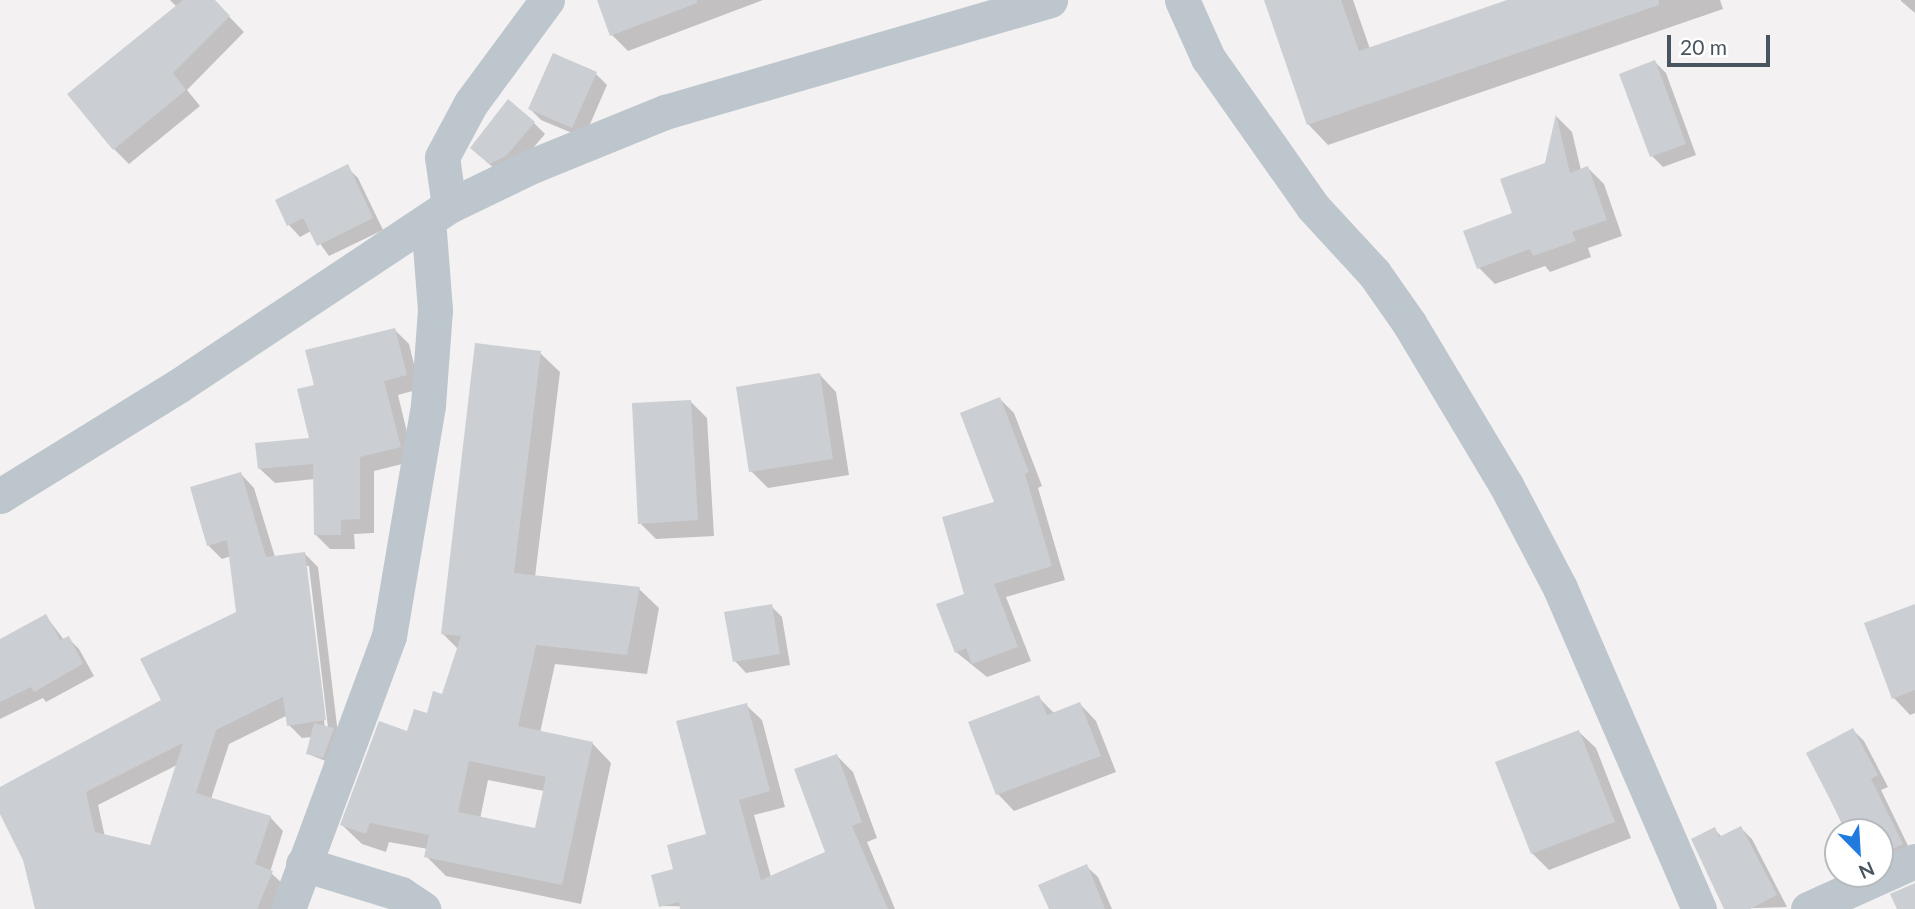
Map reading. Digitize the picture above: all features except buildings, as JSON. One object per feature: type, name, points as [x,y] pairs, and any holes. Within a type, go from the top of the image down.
[{"type":"street","points":[[288,909],[389,636],[428,405],[442,157],[471,103],[547,0]]},
{"type":"street","points":[[0,496],[438,213],[665,111],[1050,0]]},
{"type":"street","points":[[1182,0],[1208,58],[1313,207],[1381,283],[1506,485],[1560,588],[1699,909]]},
{"type":"street","points":[[1808,909],[1915,861]]},
{"type":"street","points":[[303,864],[401,894],[424,909]]}]
